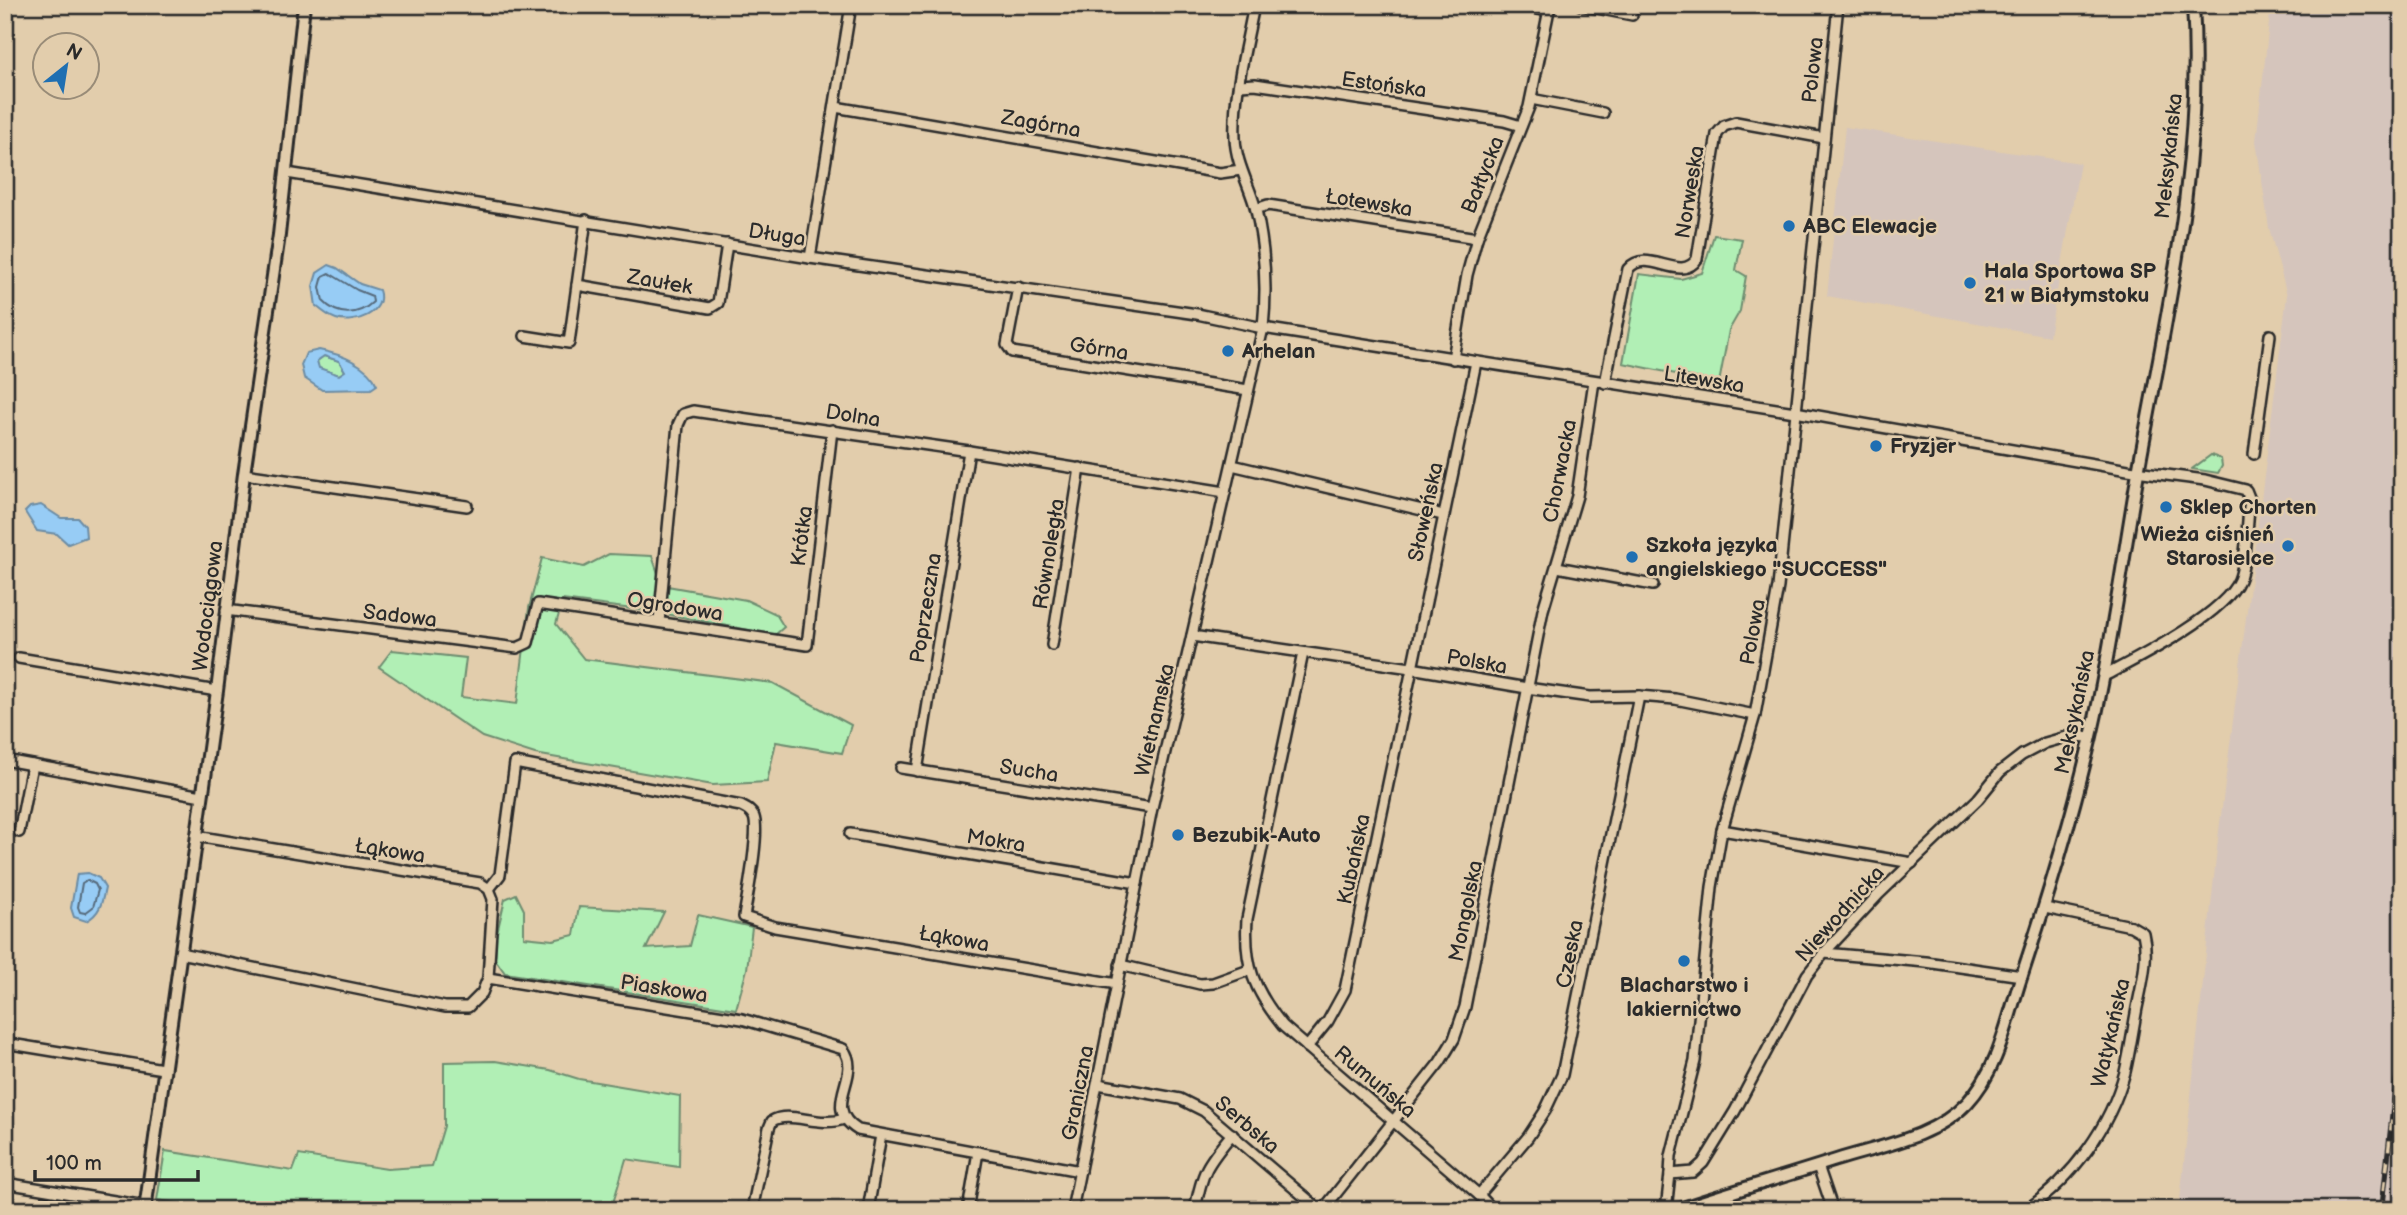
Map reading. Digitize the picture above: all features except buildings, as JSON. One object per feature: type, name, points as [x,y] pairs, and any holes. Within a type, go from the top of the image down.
[{"type":"street","name":"Wodociągowa","points":[[145,1208],[286,173],[304,5]]},
{"type":"street","points":[[810,258],[851,5]]},
{"type":"street","name":"Wietnamska","points":[[1117,984],[1152,808],[1263,328],[1266,296],[1263,255],[1256,209],[1241,170],[1235,140],[1240,85],[1254,5]]},
{"type":"street","points":[[1517,5],[1550,8]]},
{"type":"street","points":[[1581,5],[1632,15]]},
{"type":"street","name":"Polowa","points":[[1670,1174],[1671,1156],[1695,1061],[1712,887],[1722,830],[1755,715],[1778,587],[1838,5]]},
{"type":"street","name":"Meksykańska","points":[[1677,1210],[1940,1125],[1965,1105],[1977,1091],[1992,1064],[2045,908],[2091,737],[2104,676],[2138,470],[2176,268],[2189,176],[2197,74],[2193,5]]},
{"type":"street","name":"Bałtycka","points":[[1453,359],[1466,275],[1477,238],[1531,99],[1550,8]]},
{"type":"street","name":"Estońska","points":[[1240,85],[1255,84],[1504,121],[1521,126]]},
{"type":"street","points":[[1531,99],[1603,113]]},
{"type":"street","name":"Zagórna","points":[[835,107],[1220,173],[1241,170]]},
{"type":"street","name":"Norweska","points":[[1605,383],[1628,269],[1642,261],[1685,269],[1692,266],[1697,258],[1717,134],[1724,126],[1736,122],[1824,138]]},
{"type":"street","name":"Długa","points":[[286,173],[810,258],[1197,314],[1263,328]]},
{"type":"street","name":"Łotewska","points":[[1256,209],[1268,205],[1477,238]]},
{"type":"street","points":[[525,336],[569,343],[586,220]]},
{"type":"street","name":"Zaułek","points":[[576,285],[710,308],[718,303],[727,244]]},
{"type":"street","name":"Górna","points":[[1018,287],[1007,345],[1012,352],[1248,390]]},
{"type":"street","name":"Litewska","points":[[1263,328],[1795,412],[2223,484],[2245,490],[2250,500],[2242,571],[2234,590],[2200,619],[2137,659],[2104,676]]},
{"type":"street","points":[[2254,454],[2270,335]]},
{"type":"street","name":"Słoweńska","points":[[1411,668],[1476,362]]},
{"type":"street","name":"Chorwacka","points":[[1527,688],[1543,610],[1577,496],[1594,381]]},
{"type":"street","name":"Dolna","points":[[659,622],[678,425],[683,414],[693,411],[832,430],[1225,492]]},
{"type":"street","name":"Krótka","points":[[807,645],[832,430]]},
{"type":"street","name":"Poprzeczna","points":[[917,771],[969,451]]},
{"type":"street","points":[[1232,465],[1443,514]]},
{"type":"street","name":"Równoległa","points":[[1052,645],[1080,468]]},
{"type":"street","points":[[244,474],[467,506]]},
{"type":"street","points":[[1557,567],[1653,585]]},
{"type":"street","name":"Ogrodowa","points":[[538,604],[807,645]]},
{"type":"street","name":"Sadowa","points":[[226,610],[517,648],[528,643],[538,604]]},
{"type":"street","name":"Polska","points":[[1192,636],[1590,697],[1639,696],[1675,699],[1755,715]]},
{"type":"street","name":"Rumuńska","points":[[1303,653],[1247,919],[1245,939],[1249,970],[1269,1009],[1283,1026],[1493,1210]]},
{"type":"street","points":[[19,658],[217,691]]},
{"type":"street","name":"Kubańska","points":[[1307,1047],[1328,1021],[1345,990],[1411,668]]},
{"type":"street","name":"Mongolska","points":[[1322,1210],[1440,1062],[1454,1039],[1465,1007],[1527,688]]},
{"type":"street","name":"Czeska","points":[[1479,1195],[1528,1137],[1563,1075],[1639,696]]},
{"type":"street","name":"Niewodnicka","points":[[1670,1174],[1693,1172],[1703,1163],[1735,1111],[1807,975],[1824,953],[1880,894],[1978,799],[2000,772],[2022,755],[2045,743],[2070,736],[2091,737]]},
{"type":"street","points":[[5,760],[202,796]]},
{"type":"street","name":"Łąkowa","points":[[196,836],[480,883],[489,889],[500,875],[515,763],[741,806],[751,812],[755,819],[755,834],[744,917],[775,927],[1117,984]]},
{"type":"street","points":[[19,832],[32,765]]},
{"type":"street","name":"Sucha","points":[[901,768],[1152,808]]},
{"type":"street","points":[[1722,830],[1912,863]]},
{"type":"street","name":"Mokra","points":[[850,834],[1137,883]]},
{"type":"street","points":[[180,953],[445,1007],[468,1007],[482,993],[488,978],[493,899],[489,889]]},
{"type":"street","name":"Watykańska","points":[[2026,1210],[2081,1159],[2109,1113],[2124,1073],[2147,947],[2143,933],[2131,926],[2045,908]]},
{"type":"street","points":[[1824,953],[1926,962],[2022,976]]},
{"type":"street","points":[[1120,965],[1200,984],[1213,983],[1249,970]]},
{"type":"street","name":"Piaskowa","points":[[488,978],[742,1019],[833,1044],[843,1049],[848,1056],[849,1066],[841,1103],[844,1119]]},
{"type":"street","name":"Graniczna","points":[[1072,1210],[1117,984]]},
{"type":"street","points":[[5,1043],[163,1069]]},
{"type":"street","name":"Serbska","points":[[1098,1084],[1180,1099],[1204,1111],[1322,1210]]},
{"type":"street","points":[[752,1210],[769,1128],[772,1121],[784,1116],[831,1124],[844,1119],[858,1130],[1080,1171]]},
{"type":"street","points":[[1195,1210],[1200,1182],[1208,1164],[1231,1134]]},
{"type":"street","points":[[867,1210],[881,1135]]},
{"type":"street","points":[[968,1210],[978,1152]]},
{"type":"street","points":[[1818,1166],[1833,1210]]},
{"type":"street","points":[[1666,1210],[1670,1174]]},
{"type":"street","points":[[5,1182],[145,1208]]},
{"type":"shaded area","points":[[2271,5],[2402,5],[2402,1210],[2179,1210],[2218,839],[2287,295],[2269,228],[2256,141]]},
{"type":"shaded area","points":[[1845,127],[2080,163],[2049,336],[1827,296]]},
{"type":"green space","points":[[1714,235],[1742,239],[1736,270],[1746,276],[1740,311],[1729,330],[1719,383],[1623,363],[1639,274],[1681,279],[1702,273]]},
{"type":"green space","points":[[324,356],[339,361],[345,371],[339,375],[318,368],[317,361]]},
{"type":"green space","points":[[2211,455],[2221,459],[2222,466],[2218,473],[2192,469]]},
{"type":"green space","points":[[609,554],[652,556],[662,585],[746,600],[776,614],[784,627],[775,635],[656,612],[563,600],[556,624],[584,659],[773,683],[851,725],[842,753],[776,742],[767,782],[713,785],[535,754],[482,737],[379,667],[392,650],[466,658],[461,697],[517,704],[529,608],[542,558],[584,567]]},
{"type":"green space","points":[[516,894],[524,910],[524,937],[553,940],[574,935],[579,907],[664,912],[646,949],[690,946],[698,915],[752,927],[747,969],[736,1009],[505,973],[495,959],[496,937],[505,899]]},
{"type":"green space","points":[[495,1061],[680,1096],[679,1167],[626,1159],[611,1210],[224,1210],[157,1200],[165,1151],[293,1171],[299,1155],[387,1169],[432,1166],[444,1126],[444,1062]]},
{"type":"water","points":[[329,265],[360,284],[379,290],[380,298],[374,311],[360,319],[343,320],[331,317],[316,306],[313,286],[317,273]]},
{"type":"water","points":[[319,350],[344,357],[367,371],[377,385],[371,389],[322,390],[304,378],[301,365],[306,353]],"holes":[[[324,356],[339,361],[345,371],[339,375],[319,368],[317,361]]]},
{"type":"water","points":[[41,505],[61,518],[78,518],[85,526],[86,537],[68,544],[57,534],[37,531],[25,512],[30,507]]},
{"type":"water","points":[[88,873],[99,878],[105,888],[97,911],[86,921],[74,917],[71,908],[77,874]]},
{"type":"railway","points":[[2382,1210],[2396,1083],[2402,1058]]},
{"type":"railway","points":[[2402,1188],[2402,1210]]},
{"type":"place","name":"ABC Elewacje","points":[[1789,226]]},
{"type":"place","name":"Hala Sportowa SP 21 w Białymstoku","points":[[1970,283]]},
{"type":"place","name":"Arhelan","points":[[1228,351]]},
{"type":"place","name":"Fryzjer","points":[[1876,446]]},
{"type":"place","name":"Sklep Chorten","points":[[2166,507]]},
{"type":"place","name":"Wieża ciśnień Starosielce","points":[[2288,546]]},
{"type":"place","name":"Szkoła języka angielskiego \"SUCCESS\"","points":[[1632,557]]},
{"type":"place","name":"Bezubik-Auto","points":[[1178,835]]},
{"type":"place","name":"Blacharstwo i lakiernictwo","points":[[1684,961]]}]
